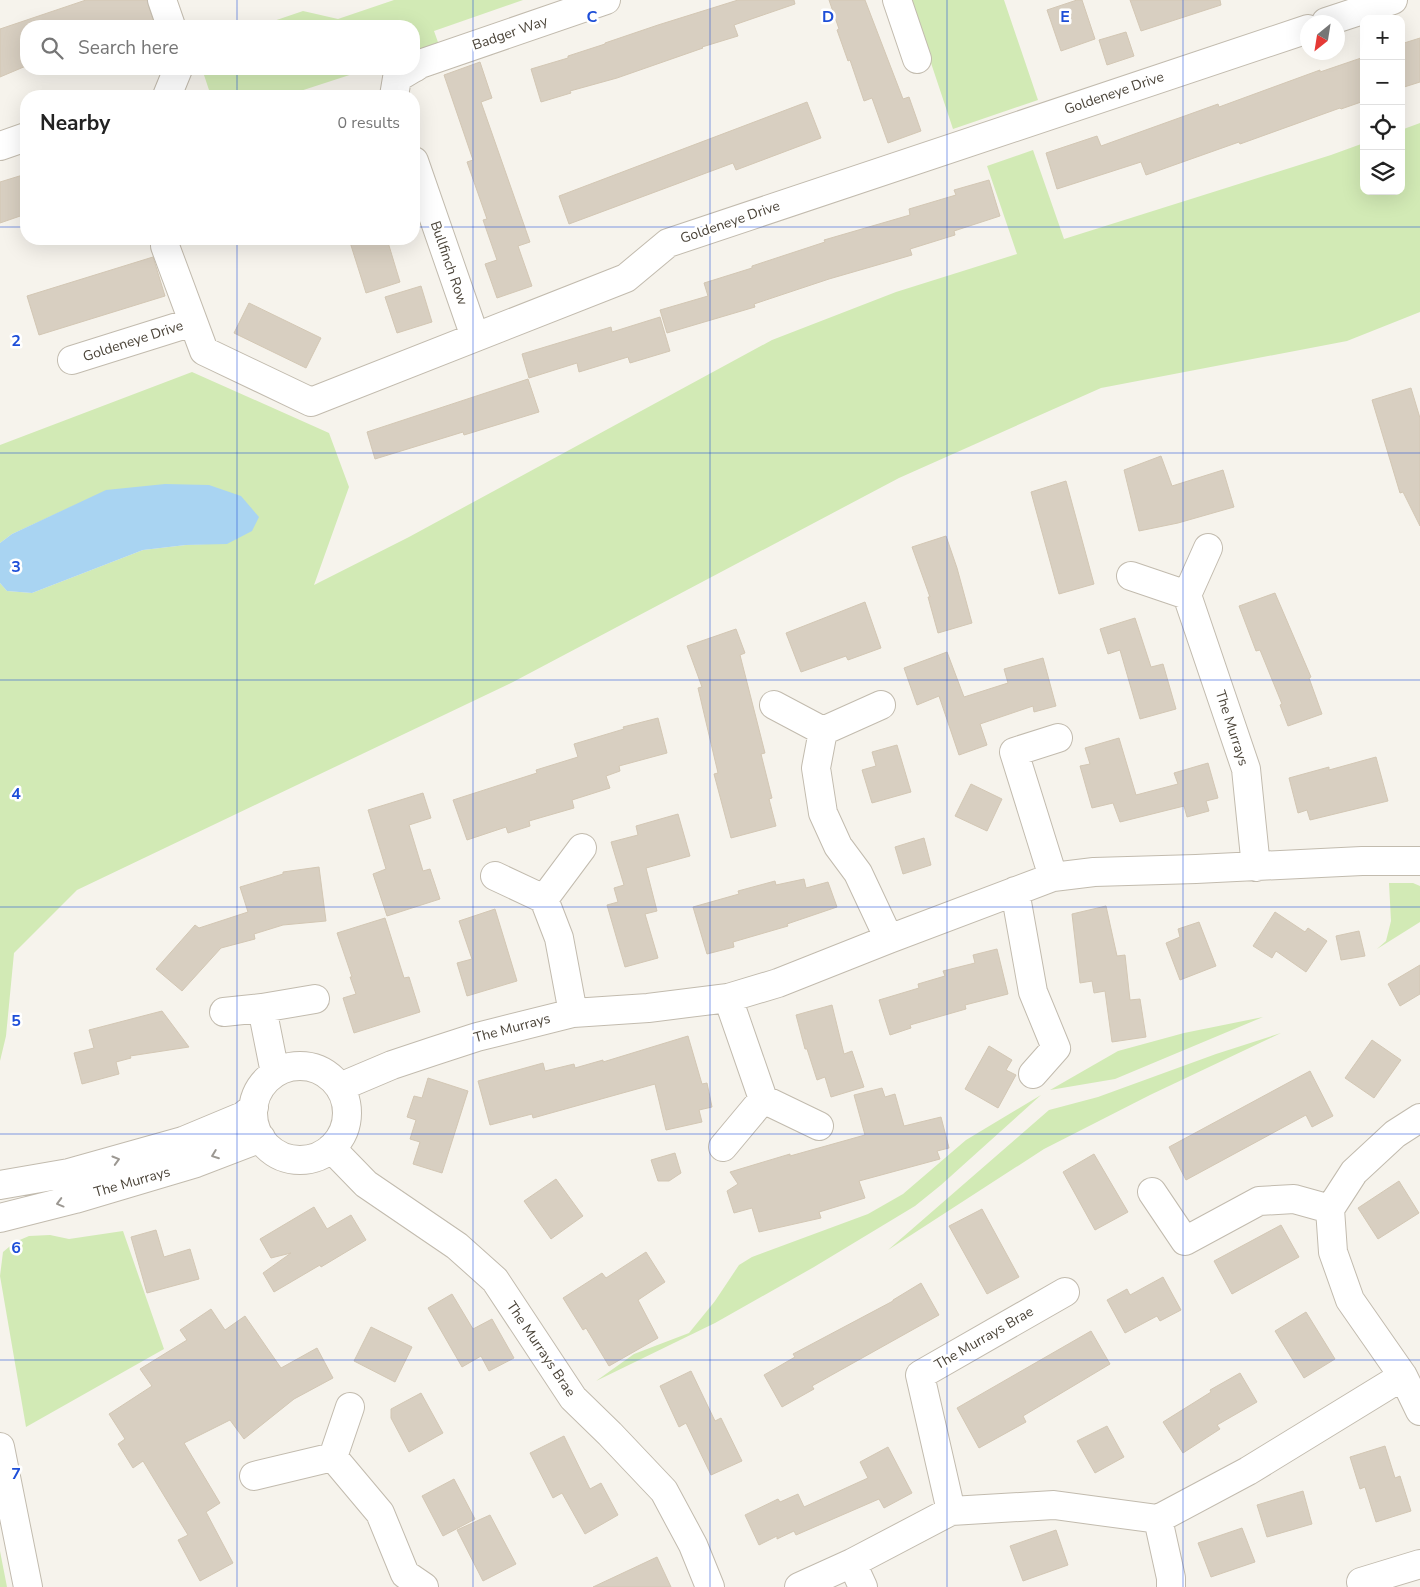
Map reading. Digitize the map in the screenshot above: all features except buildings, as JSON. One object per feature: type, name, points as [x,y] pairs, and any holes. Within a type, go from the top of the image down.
[{"type":"street","points":[[162,0],[169,20]]},
{"type":"street","name":"Badger Way","points":[[420,67],[430,60],[606,0]]},
{"type":"street","points":[[897,0],[917,59]]},
{"type":"street","points":[[1345,16],[1393,0]]},
{"type":"street","name":"Goldeneye Drive","points":[[165,245],[204,351],[311,402],[626,278],[668,243],[1300,32]]},
{"type":"street","points":[[169,90],[176,75]]},
{"type":"street","points":[[0,146],[20,139]]},
{"type":"street","name":"Bullfinch Row","points":[[420,178],[475,337]]},
{"type":"street","name":"Goldeneye Drive","points":[[72,360],[193,322]]},
{"type":"street","points":[[1131,576],[1187,595],[1208,548]]},
{"type":"street","name":"The Murrays","points":[[1187,595],[1246,770],[1256,866]]},
{"type":"street","points":[[774,705],[823,731]]},
{"type":"street","points":[[823,731],[881,705]]},
{"type":"street","points":[[823,731],[816,768],[823,813],[838,846],[858,873],[888,939]]},
{"type":"street","points":[[1053,878],[1014,752],[1058,738]]},
{"type":"street","points":[[544,899],[582,848]]},
{"type":"street","name":"The Murrays","points":[[340,1087],[434,1050],[477,1037],[573,1013],[648,1008],[728,998],[778,983],[888,939],[1053,878],[1094,872],[1362,861],[1420,861]]},
{"type":"street","points":[[495,876],[544,899],[559,938],[573,1013]]},
{"type":"street","points":[[1015,891],[1032,992],[1066,1051],[1034,1074]]},
{"type":"street","points":[[728,998],[762,1099],[820,1126]]},
{"type":"street","points":[[224,1012],[315,999]]},
{"type":"street","points":[[262,1008],[275,1073]]},
{"type":"street","points":[[303,1066],[318,1069],[330,1076],[340,1087],[346,1100],[347,1113],[345,1126],[340,1138],[331,1148],[317,1156],[301,1160],[286,1157],[272,1150],[261,1138],[254,1123],[254,1106],[257,1094],[265,1082],[275,1073],[289,1067],[303,1066]]},
{"type":"street","points":[[723,1147],[762,1099]]},
{"type":"street","name":"The Murrays","points":[[0,1185],[68,1173],[183,1141],[237,1119],[254,1106]]},
{"type":"street","points":[[1420,1118],[1396,1134],[1354,1172],[1330,1209],[1333,1252],[1350,1300],[1403,1376],[1420,1411]]},
{"type":"street","name":"The Murrays","points":[[0,1218],[75,1199],[196,1163],[261,1138]]},
{"type":"street","name":"The Murrays Brae","points":[[331,1148],[366,1184],[458,1246],[495,1280],[573,1398],[664,1491],[693,1545],[710,1587]]},
{"type":"street","points":[[1152,1192],[1185,1240],[1259,1201],[1294,1198],[1330,1209]]},
{"type":"street","name":"The Murrays Brae","points":[[951,1511],[920,1375],[1065,1292]]},
{"type":"street","points":[[799,1587],[852,1563],[951,1511],[1054,1505],[1158,1519],[1248,1471],[1403,1376]]},
{"type":"street","points":[[333,1457],[350,1407]]},
{"type":"street","points":[[0,1447],[28,1587]]},
{"type":"street","points":[[254,1476],[333,1457]]},
{"type":"street","points":[[333,1457],[380,1513],[407,1583]]},
{"type":"street","points":[[1158,1519],[1172,1578],[1171,1587]]},
{"type":"street","points":[[852,1563],[863,1587]]},
{"type":"street","points":[[1361,1582],[1420,1564]]},
{"type":"green space","points":[[394,0],[523,0],[434,31],[439,45],[420,52],[420,20],[277,20],[303,11],[338,19]]},
{"type":"green space","points":[[910,0],[1004,0],[1038,100],[953,129]]},
{"type":"green space","points":[[204,75],[350,75],[303,90],[209,90]]},
{"type":"green space","points":[[1420,123],[1420,312],[1347,341],[1101,388],[899,478],[513,682],[77,890],[14,953],[6,1036],[0,1061],[0,583],[7,591],[32,593],[143,550],[227,543],[106,491],[12,534],[0,543],[0,445],[192,372],[329,433],[349,487],[314,585],[409,537],[772,340],[896,292],[1017,254],[987,166],[1033,150],[1064,239],[1360,144],[1360,195],[1405,195],[1405,129]]},
{"type":"green space","points":[[1389,883],[1413,883],[1420,886],[1420,922],[1377,949],[1386,941],[1391,921]]},
{"type":"green space","points":[[1263,1017],[1115,1079],[1050,1090],[1118,1051],[1184,1033]]},
{"type":"green space","points":[[1281,1033],[1150,1095],[1044,1149],[888,1250],[1049,1110],[1098,1097],[1216,1054]]},
{"type":"green space","points":[[1041,1095],[915,1206],[814,1267],[715,1323],[596,1381],[634,1354],[689,1333],[715,1301],[739,1265],[752,1257],[868,1214],[903,1194],[966,1140]]},
{"type":"green space","points":[[123,1231],[164,1349],[26,1427],[0,1276],[3,1252],[15,1242],[29,1236],[50,1235],[69,1239]]},
{"type":"green space","points":[[0,1551],[7,1587],[0,1587]]},
{"type":"water","points":[[165,484],[209,485],[241,496],[259,517],[252,531],[227,544],[186,545],[143,550],[32,593],[7,591],[0,583],[0,543],[12,534],[106,490]]}]
